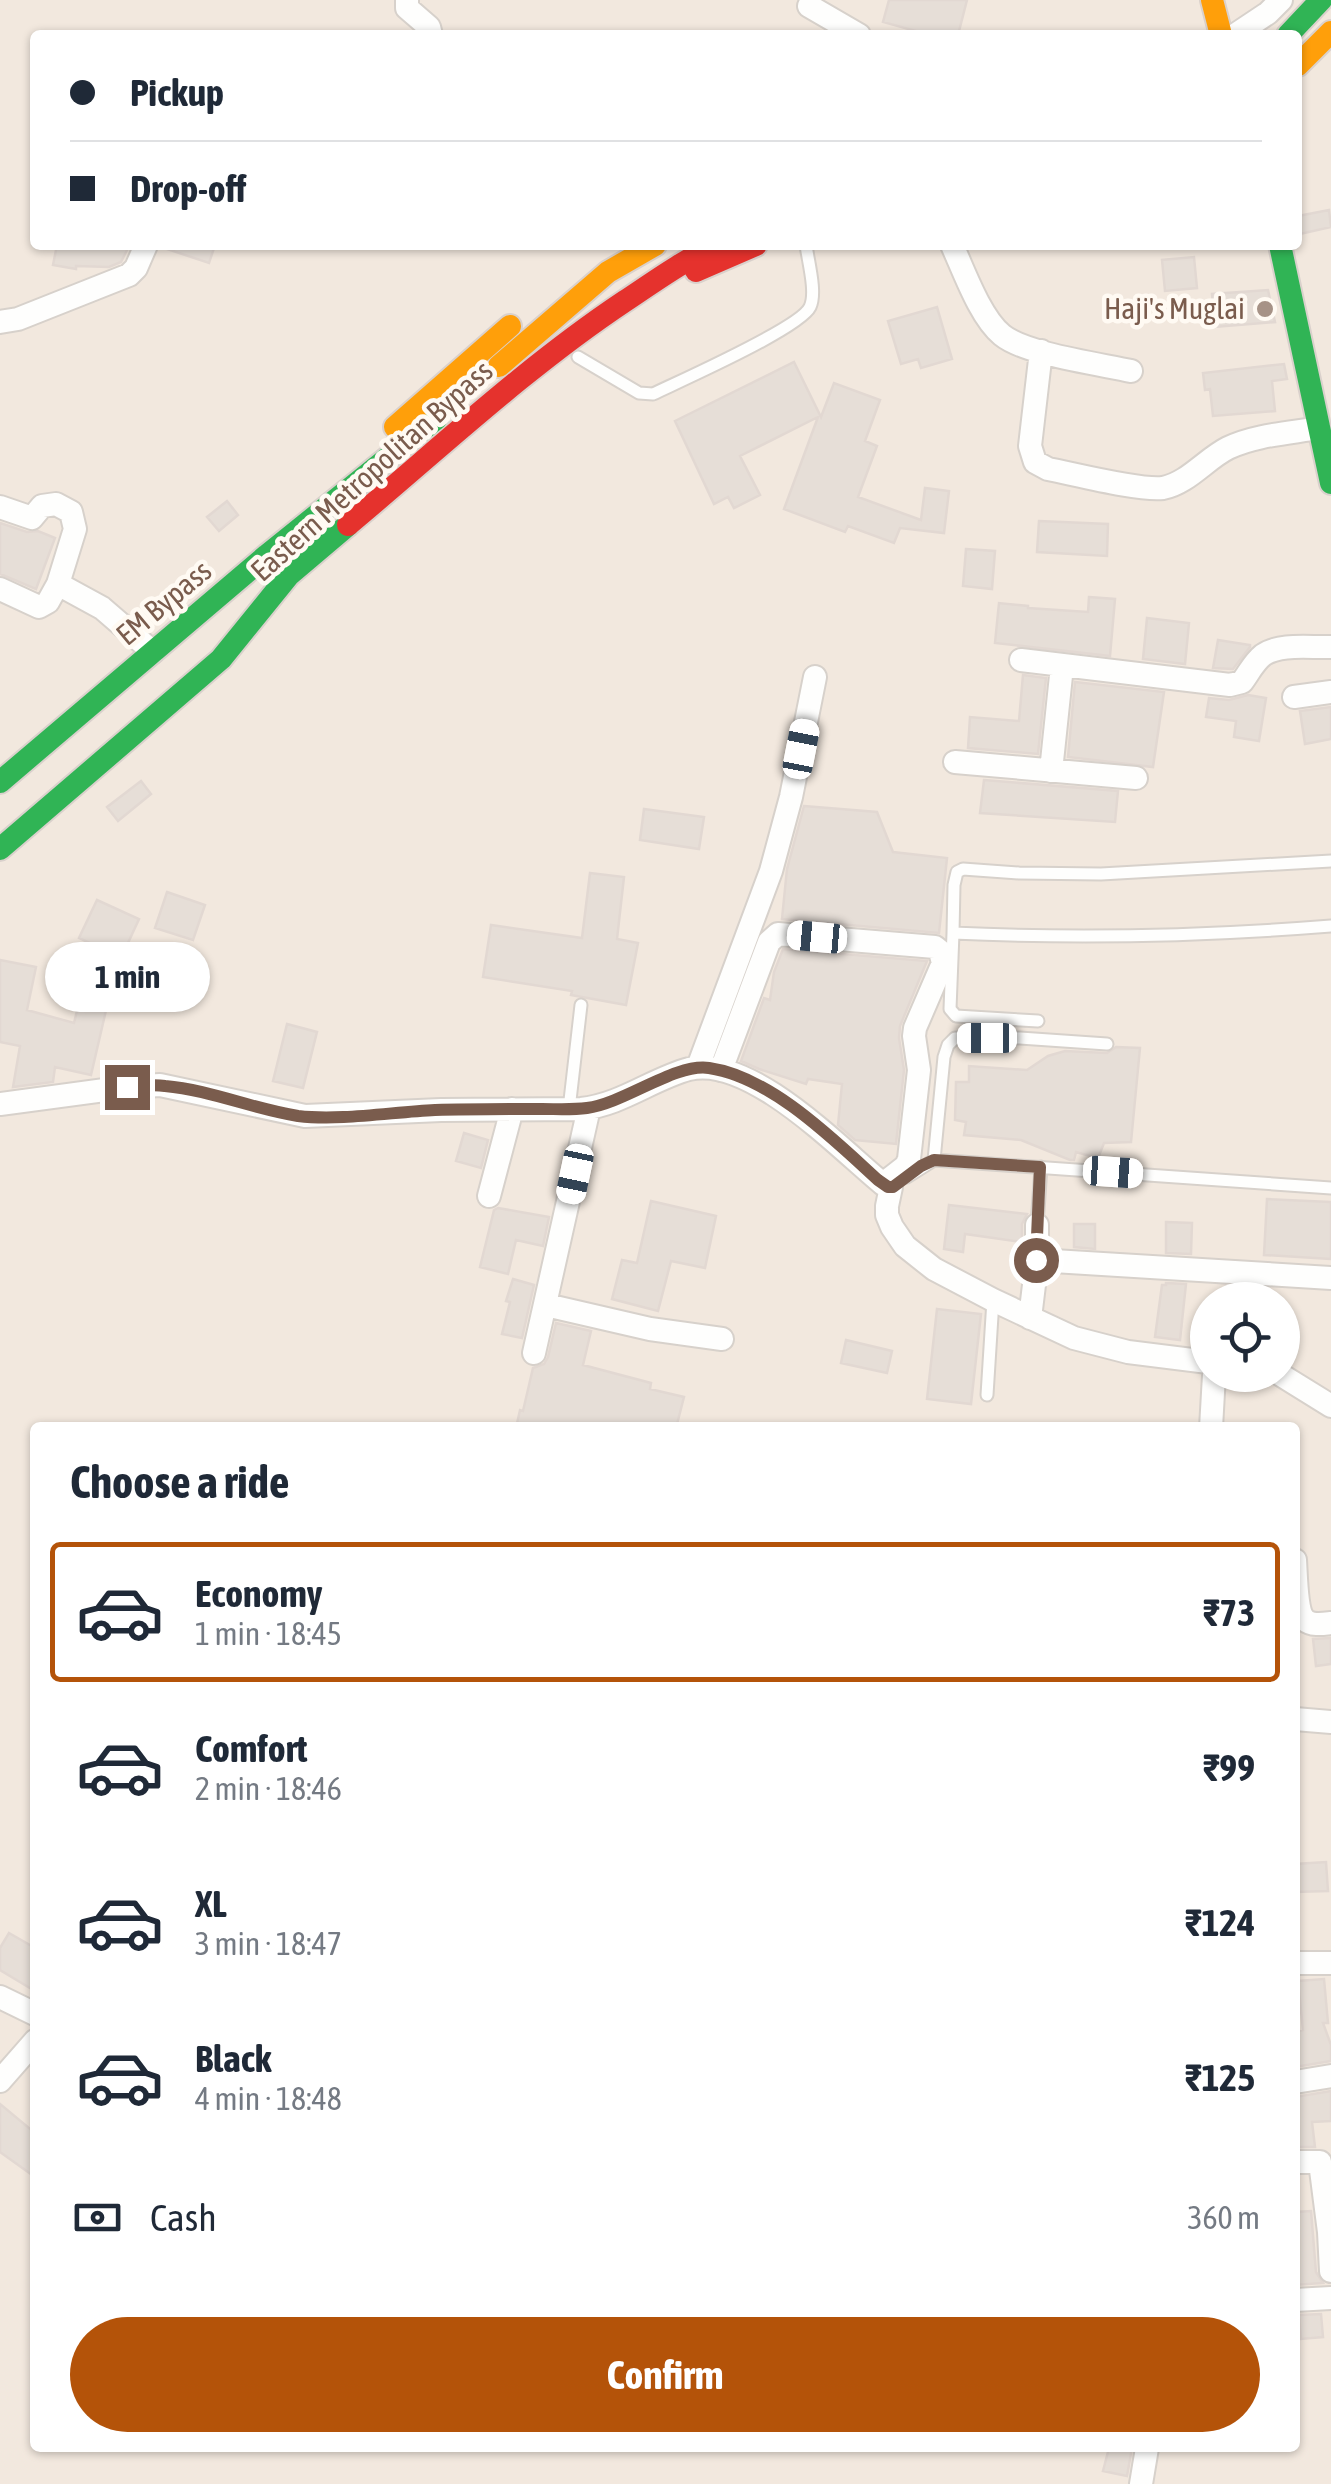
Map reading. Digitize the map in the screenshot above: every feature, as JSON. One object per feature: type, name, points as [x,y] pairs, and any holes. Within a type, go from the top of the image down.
[{"type":"main road","points":[[1212,0],[1220,30]]},
{"type":"main road","points":[[1293,30],[1321,0]]},
{"type":"main road","points":[[1302,61],[1331,32]]},
{"type":"main road","points":[[355,482],[362,457],[534,306],[609,250]]},
{"type":"main road","name":"Eastern Metropolitan Bypass","points":[[0,849],[221,659],[290,575],[402,480],[424,443],[608,272],[647,250]]},
{"type":"main road","name":"Eastern Metropolitan Bypass","points":[[424,443],[574,335],[706,250]]},
{"type":"main road","points":[[402,480],[478,440],[644,304],[700,268],[744,250]]},
{"type":"main road","points":[[1281,250],[1331,483]]},
{"type":"main road","name":"EM Bypass","points":[[3,774],[355,482],[424,443]]},
{"type":"main road","points":[[266,555],[290,575]]},
{"type":"street","points":[[408,0],[407,8],[429,30]]},
{"type":"street","points":[[1242,30],[1280,0]]},
{"type":"street","points":[[809,6],[850,30]]},
{"type":"street","points":[[0,322],[18,319],[129,275],[144,250]]},
{"type":"street","points":[[954,250],[975,294],[1000,333],[1019,346],[1131,370]]},
{"type":"street","points":[[1041,351],[1030,452],[1035,462],[1048,469],[1166,487],[1240,442],[1319,428]]},
{"type":"street","points":[[0,507],[32,518],[45,504],[56,504],[71,512],[74,528],[58,584],[48,602],[39,607],[0,588]]},
{"type":"street","points":[[58,584],[102,608],[153,652]]},
{"type":"street","points":[[1021,660],[1236,685],[1269,651],[1331,648]]},
{"type":"street","points":[[1051,771],[1062,666]]},
{"type":"street","points":[[709,1069],[791,797],[814,677]]},
{"type":"street","points":[[1294,697],[1331,692]]},
{"type":"street","points":[[954,762],[1136,778]]},
{"type":"street","points":[[709,1069],[772,937],[797,935],[940,950],[943,963],[915,1028],[918,1070],[909,1159],[886,1186],[887,1215],[905,1246],[934,1269],[1074,1338],[1110,1348],[1190,1359]]},
{"type":"street","points":[[0,1104],[160,1085],[305,1116],[579,1108],[623,1098],[682,1071],[709,1069],[745,1079],[780,1099],[886,1186]]},
{"type":"street","points":[[534,1353],[546,1305],[579,1108]]},
{"type":"street","points":[[488,1196],[512,1109]]},
{"type":"street","points":[[1030,1318],[1037,1226]]},
{"type":"street","points":[[1036,1260],[1331,1278]]},
{"type":"street","points":[[546,1305],[722,1340]]},
{"type":"street","points":[[1300,1387],[1331,1406]]},
{"type":"street","points":[[1211,1422],[1213,1392]]},
{"type":"street","points":[[1300,1611],[1311,1623],[1331,1623]]},
{"type":"street","points":[[1300,1719],[1331,1722]]},
{"type":"street","points":[[1300,1963],[1331,1963]]},
{"type":"street","points":[[0,1997],[30,2012]]},
{"type":"street","points":[[0,2081],[30,2047]]},
{"type":"street","points":[[1300,2081],[1331,2076]]},
{"type":"street","points":[[1300,2162],[1320,2162],[1331,2271]]},
{"type":"street","points":[[1300,2300],[1331,2298]]},
{"type":"street","points":[[1141,2484],[1146,2452]]},
{"type":"lane","points":[[578,358],[639,393],[653,394],[803,316],[812,301],[807,250]]},
{"type":"lane","points":[[1038,1022],[952,1014],[957,872],[963,869],[1102,874],[1331,861]]},
{"type":"lane","points":[[954,933],[1109,938],[1331,926]]},
{"type":"lane","points":[[579,1108],[581,1005]]},
{"type":"lane","points":[[934,1160],[944,1058],[955,1038],[1106,1044]]},
{"type":"lane","points":[[886,1186],[934,1160],[1331,1188]]},
{"type":"lane","points":[[1037,1226],[1040,1167]]},
{"type":"lane","points":[[987,1395],[993,1300]]},
{"type":"shaded area","points":[[0,0],[1331,0],[1331,2484],[0,2484]]},
{"type":"building","points":[[889,0],[967,0],[959,30],[912,30],[883,22]]},
{"type":"building","points":[[1329,210],[1331,227],[1302,234],[1302,215]]},
{"type":"building","points":[[56,250],[127,250],[121,262],[109,267],[76,269],[53,265]]},
{"type":"building","points":[[170,250],[213,250],[209,263]]},
{"type":"building","points":[[1194,257],[1197,288],[1165,291],[1162,260]]},
{"type":"building","points":[[1268,290],[1275,322],[1215,327],[1212,294]]},
{"type":"building","points":[[937,307],[952,359],[921,368],[918,359],[901,364],[888,321]]},
{"type":"building","points":[[794,362],[821,417],[834,383],[880,400],[865,441],[877,446],[858,497],[921,520],[925,488],[949,491],[944,533],[900,528],[894,543],[848,526],[845,532],[784,509],[818,417],[740,456],[760,495],[734,508],[728,497],[714,504],[675,421]]},
{"type":"building","points":[[1284,364],[1287,379],[1272,381],[1275,411],[1213,416],[1210,389],[1205,390],[1203,373]]},
{"type":"building","points":[[227,501],[238,515],[219,531],[207,517]]},
{"type":"building","points":[[1039,521],[1108,524],[1107,556],[1037,552]]},
{"type":"building","points":[[0,523],[55,538],[36,589],[0,574]]},
{"type":"building","points":[[966,549],[995,551],[992,589],[963,586]]},
{"type":"building","points":[[1089,597],[1115,599],[1110,656],[995,643],[999,603],[1088,612]]},
{"type":"building","points":[[1147,618],[1189,623],[1185,664],[1143,659]]},
{"type":"building","points":[[1218,640],[1250,647],[1233,669],[1213,668]]},
{"type":"building","points":[[1023,675],[1046,678],[1038,754],[968,748],[970,717],[1019,721]]},
{"type":"building","points":[[1075,682],[1164,692],[1153,767],[1068,757]]},
{"type":"building","points":[[1248,695],[1266,698],[1259,741],[1234,737],[1236,721],[1206,717],[1209,698],[1229,700]]},
{"type":"building","points":[[1331,707],[1331,739],[1305,744],[1300,711]]},
{"type":"building","points":[[984,780],[1118,791],[1115,822],[980,813]]},
{"type":"building","points":[[141,781],[151,794],[118,821],[107,807]]},
{"type":"building","points":[[804,806],[877,812],[893,852],[947,858],[939,933],[782,919],[787,869]]},
{"type":"building","points":[[644,809],[704,817],[699,849],[640,840]]},
{"type":"building","points":[[590,873],[624,877],[617,939],[638,943],[626,1005],[571,995],[572,991],[483,977],[491,925],[582,938]]},
{"type":"building","points":[[167,892],[205,905],[193,940],[155,928]]},
{"type":"building","points":[[97,900],[139,919],[121,958],[79,938]]},
{"type":"building","points":[[783,949],[927,961],[900,1026],[904,1070],[896,1144],[855,1140],[838,1125],[842,1084],[808,1079],[806,1084],[741,1061],[764,998],[770,1000],[774,972]]},
{"type":"building","points":[[0,960],[36,967],[27,1010],[74,1023],[80,999],[107,1006],[91,1075],[55,1067],[53,1082],[13,1087],[20,1046],[0,1042]]},
{"type":"building","points":[[287,1024],[317,1032],[303,1088],[273,1081]]},
{"type":"building","points":[[1116,1047],[1140,1048],[1131,1142],[1104,1143],[1098,1158],[1076,1152],[1074,1160],[1070,1160],[1021,1140],[964,1135],[966,1122],[955,1120],[956,1082],[969,1082],[969,1066],[1027,1070],[1048,1056],[1065,1051],[1107,1053]]},
{"type":"building","points":[[464,1133],[488,1140],[481,1168],[456,1161]]},
{"type":"building","points":[[1267,1199],[1331,1202],[1331,1259],[1264,1255]]},
{"type":"building","points":[[651,1201],[716,1216],[705,1268],[671,1261],[658,1311],[612,1299],[622,1260],[637,1263]]},
{"type":"building","points":[[949,1205],[1027,1214],[1022,1224],[1022,1242],[965,1234],[963,1252],[944,1249]]},
{"type":"building","points":[[494,1210],[549,1217],[543,1246],[516,1240],[508,1274],[480,1267]]},
{"type":"building","points":[[1166,1222],[1192,1223],[1191,1254],[1166,1253]]},
{"type":"building","points":[[1074,1224],[1095,1224],[1095,1249],[1074,1247]]},
{"type":"building","points":[[513,1279],[534,1285],[522,1338],[502,1334]]},
{"type":"building","points":[[1186,1284],[1180,1340],[1155,1337],[1162,1285]]},
{"type":"building","points":[[937,1309],[981,1314],[971,1404],[927,1399]]},
{"type":"building","points":[[556,1323],[591,1331],[583,1365],[651,1383],[650,1389],[684,1397],[678,1422],[517,1422],[533,1368],[544,1364]]},
{"type":"building","points":[[846,1340],[892,1351],[887,1373],[841,1363]]},
{"type":"building","points":[[1331,1638],[1331,1664],[1316,1666],[1313,1639]]},
{"type":"building","points":[[1326,1862],[1328,1891],[1300,1892],[1300,1864]]},
{"type":"building","points":[[9,1933],[30,1945],[30,1988],[0,1970],[0,1948]]},
{"type":"building","points":[[1324,1979],[1328,2023],[1323,2023],[1331,2045],[1331,2061],[1300,2066],[1300,1981]]},
{"type":"building","points":[[1331,2091],[1331,2121],[1312,2122],[1315,2147],[1300,2147],[1300,2096]]},
{"type":"building","points":[[0,2104],[30,2129],[30,2173],[0,2152]]},
{"type":"building","points":[[1311,2211],[1316,2272],[1323,2283],[1300,2285],[1300,2212]]},
{"type":"building","points":[[1321,2314],[1323,2337],[1301,2339],[1300,2315]]},
{"type":"building","points":[[1108,2452],[1131,2452],[1127,2476],[1103,2471]]},
{"type":"traffic: fast","points":[[1293,30],[1321,0]]},
{"type":"traffic: fast","points":[[1281,250],[1331,483]]},
{"type":"traffic: fast","points":[[0,782],[267,555],[436,419]]},
{"type":"traffic: fast","points":[[0,849],[221,659],[289,575],[348,525]]},
{"type":"traffic: slow","points":[[1212,0],[1220,30]]},
{"type":"traffic: slow","points":[[1302,61],[1331,32]]},
{"type":"traffic: slow","points":[[499,366],[608,272],[646,250]]},
{"type":"traffic: slow","points":[[395,427],[510,326]]},
{"type":"traffic: jam","points":[[348,525],[588,326],[707,250]]},
{"type":"traffic: jam","points":[[696,271],[744,250]]},
{"type":"place","name":"Haji's Muglai","points":[[1265,309]]},
{"type":"route","points":[[127,1087],[176,1087],[305,1116],[582,1109],[623,1098],[682,1071],[710,1068],[745,1079],[780,1099],[888,1187],[934,1160],[1040,1167],[1036,1260]]}]
